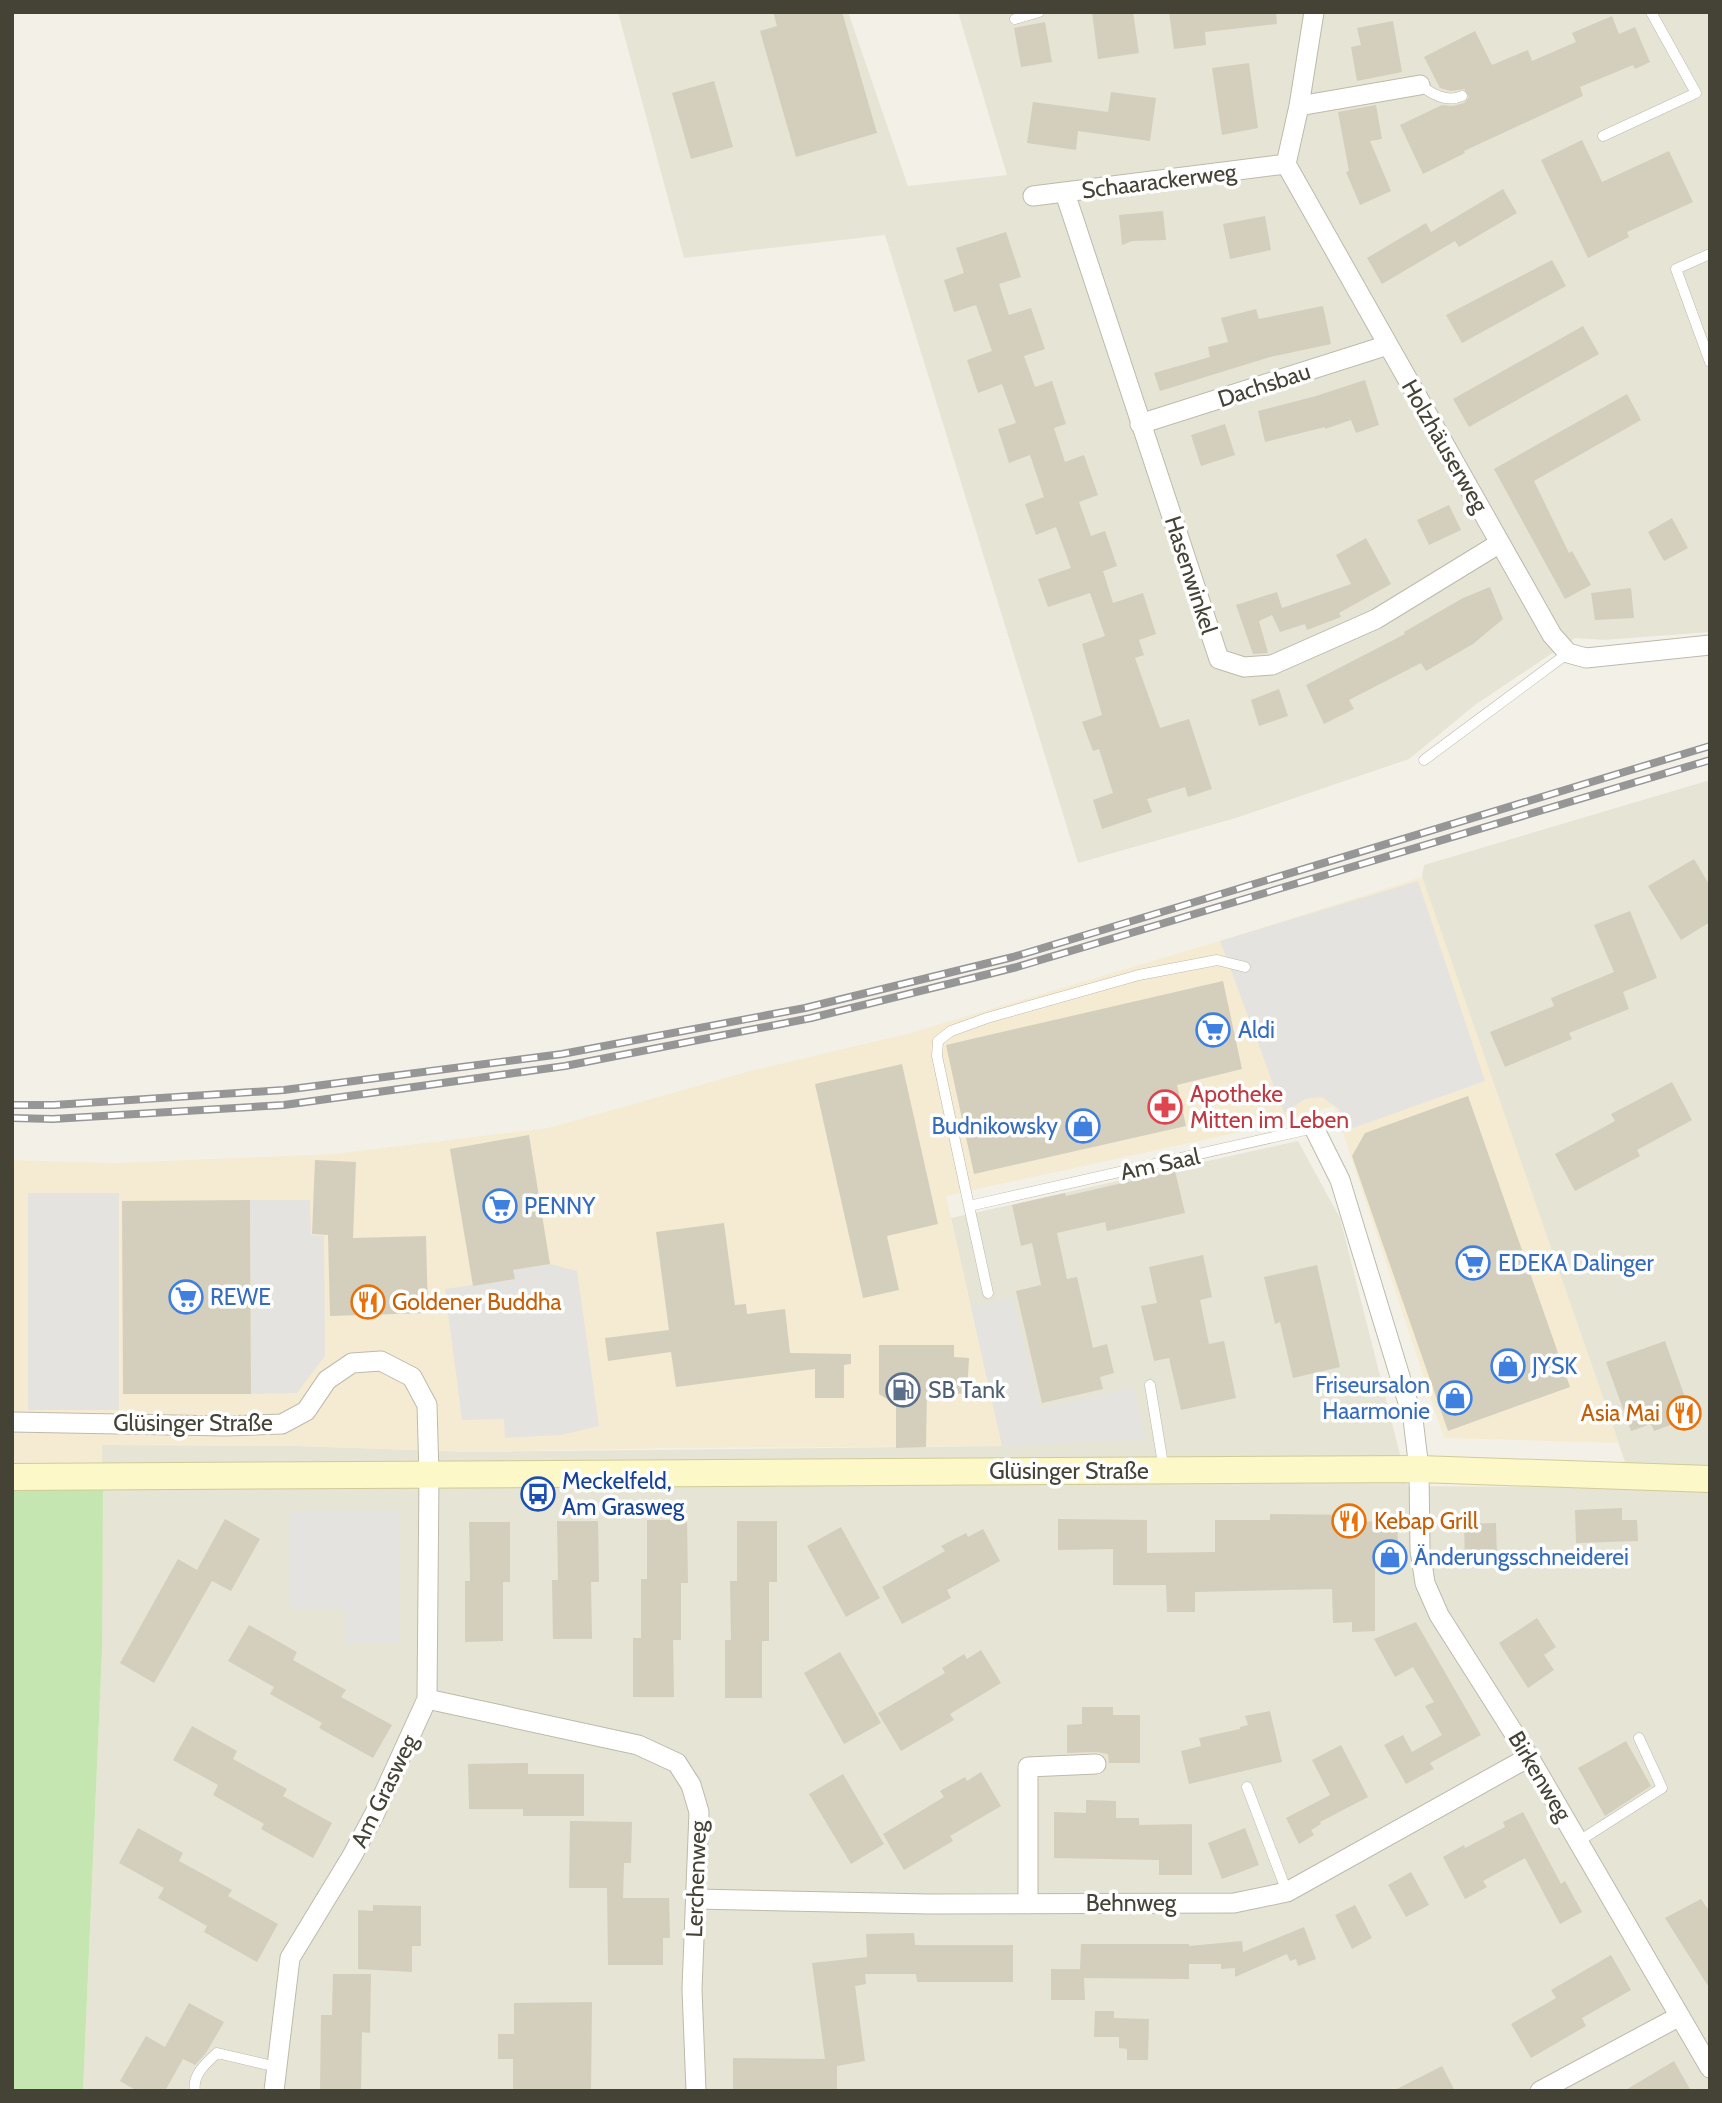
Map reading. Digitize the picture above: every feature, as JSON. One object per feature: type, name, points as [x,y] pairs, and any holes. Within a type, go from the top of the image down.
[{"type":"main road","name":"Glüsinger Straße","points":[[12,1477],[1419,1469],[1710,1479]]},
{"type":"street","points":[[1286,164],[1314,12]]},
{"type":"street","points":[[1298,106],[1420,85]]},
{"type":"street","name":"Schaarackerweg","points":[[1033,196],[1286,164]]},
{"type":"street","name":"Holzhäuserweg","points":[[1286,164],[1552,635],[1568,653]]},
{"type":"street","name":"Hasenwinkel","points":[[1065,193],[1219,659],[1244,667],[1272,665],[1376,619],[1500,543]]},
{"type":"street","name":"Dachsbau","points":[[1140,424],[1388,345]]},
{"type":"street","points":[[1568,653],[1586,658],[1710,645]]},
{"type":"street","name":"Am Saal","points":[[1314,1128],[1340,1180],[1413,1419],[1419,1469]]},
{"type":"street","name":"Glüsinger Straße","points":[[12,1422],[225,1426],[282,1424],[306,1411],[327,1381],[352,1363],[381,1361],[412,1377],[427,1405],[429,1475]]},
{"type":"street","name":"Birkenweg","points":[[1419,1469],[1420,1550],[1425,1583],[1439,1615],[1529,1757],[1710,2068]]},
{"type":"street","name":"Am Grasweg","points":[[274,2091],[290,1958],[375,1814],[427,1699],[429,1475]]},
{"type":"street","name":"Lerchenweg","points":[[427,1699],[638,1745],[677,1763],[691,1785],[699,1812],[692,1989],[696,2091]]},
{"type":"street","name":"Behnweg","points":[[696,1899],[1028,1904],[1234,1903],[1287,1892],[1529,1757]]},
{"type":"street","points":[[1028,1904],[1028,1767],[1096,1764]]},
{"type":"street","points":[[1541,2091],[1680,2016]]},
{"type":"lane","points":[[1014,19],[1039,12]]},
{"type":"lane","points":[[1603,136],[1696,93],[1651,12]]},
{"type":"lane","points":[[1420,85],[1443,97],[1456,99],[1462,96]]},
{"type":"lane","points":[[1710,254],[1676,269],[1710,362]]},
{"type":"lane","points":[[1424,760],[1568,653]]},
{"type":"lane","points":[[988,1293],[937,1056],[937,1041],[951,1031],[1055,997],[1139,975],[1217,960],[1245,967]]},
{"type":"lane","name":"Am Saal","points":[[969,1206],[1314,1128]]},
{"type":"lane","points":[[1150,1385],[1164,1471]]},
{"type":"lane","points":[[1579,1841],[1662,1788],[1639,1738]]},
{"type":"lane","points":[[1247,1787],[1287,1892]]},
{"type":"lane","points":[[195,2091],[195,2079],[206,2062],[217,2053],[277,2067]]},
{"type":"shaded area","points":[[618,12],[848,12],[908,186],[1007,175],[958,12],[1710,12],[1710,632],[1604,640],[1575,638],[1475,705],[1409,759],[1236,818],[1078,863],[885,235],[684,258]]},
{"type":"shaded area","points":[[1710,780],[1710,2091],[83,2091],[102,1651],[101,1445],[297,1446],[473,1452],[1002,1446],[951,1218],[1298,1141],[1340,1218],[1408,1486],[1634,1488],[1422,877],[1424,865]]},
{"type":"shaded area","points":[[1422,877],[1619,1443],[1444,1438],[1334,1106],[1258,1128],[946,1196],[1002,1446],[473,1452],[297,1446],[102,1445],[103,1486],[12,1488],[12,1160],[116,1163],[334,1154],[548,1128],[750,1071],[910,1033],[1220,941]]},
{"type":"shaded area","points":[[1418,881],[1485,1081],[1342,1132],[1339,1109],[1322,1097],[1305,1099],[1284,1113],[1220,941]]},
{"type":"shaded area","points":[[28,1193],[119,1193],[119,1410],[28,1410]]},
{"type":"shaded area","points":[[250,1200],[310,1200],[311,1235],[324,1236],[325,1356],[297,1393],[251,1394]]},
{"type":"shaded area","points":[[550,1264],[577,1271],[599,1426],[561,1435],[505,1438],[504,1419],[462,1420],[445,1289],[514,1279],[513,1270]]},
{"type":"shaded area","points":[[1013,1297],[1040,1409],[1134,1387],[1146,1439],[1002,1446],[971,1307]]},
{"type":"shaded area","points":[[290,1512],[399,1512],[399,1643],[345,1643],[345,1609],[290,1610]]},
{"type":"green space","points":[[103,1486],[102,1651],[83,2091],[12,2091],[12,1488]]},
{"type":"building","points":[[773,12],[842,12],[877,133],[796,157],[760,31],[777,26]]},
{"type":"building","points":[[1092,12],[1133,12],[1139,53],[1098,59]]},
{"type":"building","points":[[1169,12],[1276,12],[1277,24],[1205,32],[1206,45],[1174,49]]},
{"type":"building","points":[[1612,16],[1619,34],[1635,27],[1650,62],[1635,69],[1633,65],[1580,87],[1583,96],[1464,151],[1465,153],[1423,174],[1400,125],[1442,105],[1464,103],[1469,97],[1464,89],[1451,91],[1440,88],[1424,57],[1475,31],[1492,65],[1528,50],[1532,61],[1576,42],[1572,33]]},
{"type":"building","points":[[1393,21],[1402,72],[1357,81],[1351,47],[1361,45],[1357,28]]},
{"type":"building","points":[[1045,22],[1052,62],[1021,67],[1014,28]]},
{"type":"building","points":[[1249,63],[1258,128],[1222,135],[1212,68]]},
{"type":"building","points":[[714,81],[733,147],[691,159],[672,93]]},
{"type":"building","points":[[1111,92],[1156,98],[1150,141],[1078,131],[1076,150],[1027,143],[1033,102],[1108,112]]},
{"type":"building","points":[[1376,105],[1382,139],[1370,141],[1391,191],[1360,205],[1346,172],[1349,171],[1338,112]]},
{"type":"building","points":[[1582,140],[1602,182],[1669,151],[1693,202],[1627,232],[1629,237],[1588,258],[1541,160]]},
{"type":"building","points":[[1503,189],[1517,213],[1459,247],[1455,241],[1382,284],[1367,258],[1426,223],[1431,232]]},
{"type":"building","points":[[1163,211],[1166,240],[1132,241],[1122,245],[1119,215]]},
{"type":"building","points":[[1265,216],[1271,250],[1230,259],[1223,224]]},
{"type":"building","points":[[1006,232],[1021,277],[999,284],[1009,315],[1031,308],[1045,349],[1024,356],[1035,387],[1052,381],[1066,424],[1054,428],[1065,462],[1084,455],[1098,495],[1079,502],[1091,536],[1105,531],[1117,566],[1103,571],[1113,603],[1143,593],[1156,634],[1139,640],[1144,655],[1135,658],[1160,728],[1189,719],[1212,789],[1188,797],[1185,787],[1147,799],[1152,812],[1102,829],[1093,800],[1113,793],[1099,749],[1093,751],[1082,722],[1102,715],[1082,644],[1105,636],[1090,593],[1048,607],[1038,579],[1071,568],[1056,527],[1036,535],[1025,504],[1044,497],[1030,455],[1009,463],[998,429],[1016,423],[1002,384],[978,393],[967,360],[992,351],[976,305],[954,312],[944,280],[964,273],[956,248]]},
{"type":"building","points":[[1552,260],[1566,286],[1462,343],[1446,315]]},
{"type":"building","points":[[1323,306],[1331,344],[1270,357],[1160,391],[1154,373],[1210,357],[1208,347],[1228,342],[1221,318],[1256,309],[1259,319]]},
{"type":"building","points":[[1583,326],[1599,354],[1469,427],[1453,399]]},
{"type":"building","points":[[1365,380],[1379,425],[1356,433],[1351,420],[1325,429],[1265,442],[1258,411]]},
{"type":"building","points":[[1627,394],[1641,420],[1534,481],[1569,553],[1572,551],[1591,585],[1565,599],[1494,469]]},
{"type":"building","points":[[1225,424],[1235,455],[1201,466],[1191,435]]},
{"type":"building","points":[[1449,505],[1461,530],[1429,545],[1417,520]]},
{"type":"building","points":[[1672,518],[1688,548],[1664,561],[1648,532]]},
{"type":"building","points":[[1366,538],[1391,584],[1339,613],[1341,617],[1307,630],[1305,624],[1280,632],[1272,615],[1259,621],[1268,653],[1253,654],[1236,605],[1277,592],[1282,608],[1351,584],[1336,555]]},
{"type":"building","points":[[1490,587],[1503,619],[1473,644],[1426,671],[1421,663],[1349,700],[1354,709],[1324,724],[1306,685],[1405,634],[1404,632],[1463,598]]},
{"type":"building","points":[[1631,588],[1634,618],[1595,620],[1591,593]]},
{"type":"building","points":[[1279,689],[1288,716],[1259,726],[1251,700]]},
{"type":"building","points":[[1694,859],[1710,886],[1710,922],[1681,940],[1648,886]]},
{"type":"building","points":[[1630,911],[1657,978],[1623,992],[1629,1009],[1569,1033],[1572,1039],[1505,1067],[1490,1032],[1554,1006],[1551,998],[1614,972],[1594,925]]},
{"type":"building","points":[[1223,981],[1242,1069],[1177,1085],[1186,1126],[974,1174],[946,1045]]},
{"type":"building","points":[[902,1064],[938,1224],[887,1236],[899,1290],[863,1298],[815,1084]]},
{"type":"building","points":[[1672,1082],[1692,1120],[1637,1150],[1640,1156],[1575,1191],[1555,1154],[1615,1121],[1611,1114]]},
{"type":"building","points":[[1468,1096],[1570,1387],[1448,1431],[1352,1156],[1365,1133]]},
{"type":"building","name":"PENNY","points":[[529,1135],[550,1264],[513,1270],[515,1279],[473,1286],[450,1149]]},
{"type":"building","points":[[315,1160],[356,1162],[353,1238],[426,1236],[428,1313],[330,1316],[328,1235],[312,1234]]},
{"type":"building","points":[[1175,1171],[1185,1213],[1107,1231],[1105,1222],[1057,1233],[1067,1279],[1077,1277],[1093,1348],[1107,1344],[1114,1373],[1100,1377],[1103,1389],[1042,1403],[1016,1291],[1041,1285],[1032,1243],[1021,1246],[1012,1205],[1065,1193],[1066,1196]]},
{"type":"building","name":"REWE","points":[[250,1200],[251,1394],[123,1394],[122,1201]]},
{"type":"building","points":[[724,1223],[735,1305],[746,1304],[747,1314],[785,1309],[790,1353],[851,1354],[851,1364],[844,1365],[844,1398],[815,1398],[815,1369],[676,1387],[671,1352],[608,1361],[605,1338],[669,1330],[656,1232]]},
{"type":"building","points":[[1203,1255],[1212,1297],[1200,1300],[1209,1344],[1224,1341],[1236,1398],[1181,1410],[1169,1358],[1154,1361],[1141,1306],[1157,1303],[1149,1267]]},
{"type":"building","points":[[1317,1265],[1340,1367],[1293,1378],[1280,1322],[1275,1324],[1264,1277]]},
{"type":"building","points":[[1665,1341],[1692,1417],[1654,1431],[1651,1424],[1631,1431],[1606,1362]]},
{"type":"building","points":[[879,1345],[954,1345],[954,1357],[969,1358],[967,1394],[927,1392],[926,1447],[896,1448],[896,1405],[879,1394]]},
{"type":"building","points":[[1622,1508],[1622,1520],[1637,1520],[1638,1541],[1576,1543],[1575,1510]]},
{"type":"building","points":[[1270,1514],[1362,1515],[1362,1522],[1397,1520],[1399,1568],[1375,1568],[1375,1631],[1352,1632],[1352,1622],[1333,1623],[1332,1589],[1195,1592],[1195,1612],[1167,1612],[1166,1585],[1113,1585],[1113,1549],[1058,1550],[1058,1519],[1147,1520],[1147,1553],[1215,1552],[1215,1520],[1270,1520]]},
{"type":"building","points":[[225,1519],[260,1539],[231,1591],[212,1581],[154,1683],[120,1663],[178,1559],[197,1570]]},
{"type":"building","points":[[647,1520],[687,1520],[688,1583],[681,1583],[681,1640],[673,1640],[674,1697],[633,1697],[633,1638],[641,1638],[641,1579],[647,1579]]},
{"type":"building","points":[[557,1521],[598,1521],[599,1582],[591,1582],[592,1639],[553,1639],[552,1580],[558,1580]]},
{"type":"building","points":[[737,1521],[777,1521],[777,1582],[769,1582],[769,1641],[762,1641],[762,1698],[725,1698],[725,1640],[731,1640],[730,1581],[737,1581]]},
{"type":"building","points":[[469,1522],[510,1522],[510,1582],[503,1582],[503,1641],[465,1642],[465,1581],[470,1581]]},
{"type":"building","points":[[1496,1523],[1497,1559],[1465,1560],[1464,1524]]},
{"type":"building","points":[[841,1527],[880,1598],[846,1617],[807,1546]]},
{"type":"building","points":[[983,1529],[1000,1561],[947,1590],[951,1598],[902,1624],[882,1587],[945,1551],[941,1546],[966,1533],[968,1537]]},
{"type":"building","points":[[1537,1618],[1556,1647],[1544,1655],[1554,1670],[1528,1688],[1499,1643]]},
{"type":"building","points":[[1416,1622],[1481,1735],[1430,1763],[1434,1769],[1406,1784],[1384,1745],[1403,1735],[1412,1752],[1442,1735],[1425,1706],[1434,1702],[1413,1667],[1395,1677],[1374,1639]]},
{"type":"building","points":[[249,1625],[297,1652],[293,1660],[346,1690],[341,1697],[392,1725],[373,1758],[319,1728],[322,1723],[270,1694],[274,1687],[228,1661]]},
{"type":"building","points":[[981,1650],[1001,1683],[950,1714],[954,1720],[901,1751],[878,1713],[945,1673],[942,1668],[964,1654],[967,1659]]},
{"type":"building","points":[[840,1652],[881,1723],[844,1744],[804,1673]]},
{"type":"building","points":[[1082,1707],[1113,1707],[1113,1715],[1140,1715],[1140,1763],[1109,1763],[1108,1754],[1096,1752],[1067,1753],[1067,1725],[1082,1724]]},
{"type":"building","points":[[1270,1711],[1282,1762],[1189,1784],[1181,1751],[1201,1746],[1199,1738],[1248,1725],[1245,1716]]},
{"type":"building","points":[[192,1726],[237,1751],[233,1759],[287,1789],[283,1796],[332,1823],[313,1858],[261,1829],[264,1824],[213,1795],[218,1785],[173,1760]]},
{"type":"building","points":[[1626,1741],[1651,1786],[1605,1816],[1578,1768]]},
{"type":"building","points":[[1341,1745],[1368,1797],[1320,1822],[1321,1824],[1311,1830],[1314,1835],[1299,1844],[1286,1818],[1330,1795],[1312,1760]]},
{"type":"building","points":[[528,1763],[528,1774],[584,1774],[584,1816],[523,1816],[523,1809],[469,1809],[468,1764]]},
{"type":"building","points":[[981,1772],[1001,1806],[950,1836],[953,1841],[904,1870],[883,1834],[944,1797],[940,1791],[965,1777],[967,1781]]},
{"type":"building","points":[[843,1774],[884,1844],[851,1864],[809,1794]]},
{"type":"building","points":[[1086,1800],[1116,1801],[1116,1818],[1139,1818],[1139,1825],[1192,1824],[1192,1875],[1159,1875],[1159,1860],[1054,1858],[1054,1812],[1086,1813]]},
{"type":"building","points":[[1523,1812],[1561,1884],[1565,1881],[1582,1912],[1560,1924],[1525,1858],[1483,1881],[1487,1887],[1465,1899],[1443,1857],[1505,1827],[1503,1822]]},
{"type":"building","points":[[570,1821],[632,1822],[631,1863],[624,1863],[623,1898],[669,1898],[670,1938],[663,1938],[663,1965],[608,1965],[607,1888],[569,1888]]},
{"type":"building","points":[[138,1828],[183,1853],[179,1861],[232,1890],[228,1896],[278,1924],[257,1962],[204,1932],[207,1926],[158,1898],[164,1888],[119,1863]]},
{"type":"building","points":[[1245,1828],[1259,1865],[1222,1879],[1208,1843]]},
{"type":"building","points":[[1411,1872],[1429,1905],[1406,1917],[1388,1885]]},
{"type":"building","points":[[1701,1899],[1710,1912],[1710,1989],[1665,1918]]},
{"type":"building","points":[[373,1905],[421,1906],[421,1946],[412,1946],[412,1972],[358,1969],[358,1910],[373,1911]]},
{"type":"building","points":[[1355,1905],[1372,1938],[1352,1949],[1335,1915]]},
{"type":"building","points":[[1304,1927],[1316,1959],[1298,1966],[1296,1959],[1290,1961],[1287,1954],[1235,1977],[1235,1968],[1221,1969],[1221,1964],[1189,1964],[1189,1979],[1084,1978],[1085,2000],[1051,2000],[1051,1969],[1080,1969],[1081,1944],[1189,1946],[1242,1941],[1243,1952]]},
{"type":"building","points":[[914,1933],[915,1945],[1013,1945],[1013,1982],[917,1982],[916,1974],[865,1974],[866,1984],[855,1986],[865,2061],[837,2066],[837,2091],[733,2091],[733,2058],[825,2059],[812,1963],[867,1957],[866,1934]]},
{"type":"building","points":[[1611,1955],[1631,1990],[1582,2018],[1586,2026],[1531,2058],[1511,2024],[1556,1998],[1551,1990]]},
{"type":"building","points":[[333,1974],[371,1974],[370,2033],[362,2032],[361,2091],[320,2091],[321,2015],[332,2015]]},
{"type":"building","points":[[592,2002],[591,2090],[513,2090],[513,2059],[498,2059],[498,2034],[514,2034],[514,2003]]},
{"type":"building","points":[[189,2003],[224,2022],[206,2053],[195,2065],[183,2059],[165,2091],[137,2091],[120,2081],[146,2036],[165,2047]]},
{"type":"building","points":[[1095,2011],[1114,2011],[1114,2018],[1149,2019],[1148,2060],[1127,2060],[1127,2049],[1119,2048],[1119,2037],[1094,2037]]},
{"type":"building","points":[[1674,2061],[1691,2091],[1624,2091]]},
{"type":"building","points":[[1442,2066],[1455,2091],[1393,2091]]},
{"type":"railway","points":[[12,1105],[54,1105],[284,1090],[562,1054],[805,1008],[1013,957],[1710,746]]},
{"type":"railway","points":[[12,1118],[53,1119],[284,1105],[565,1066],[811,1018],[1017,967],[1710,760]]},
{"type":"place","name":"Aldi","points":[[1213,1030]]},
{"type":"place","name":"Apotheke Mitten im Leben","points":[[1165,1107]]},
{"type":"place","name":"Budnikowsky","points":[[1083,1126]]},
{"type":"place","name":"PENNY","points":[[500,1206]]},
{"type":"place","name":"EDEKA Dalinger","points":[[1473,1263]]},
{"type":"place","name":"REWE","points":[[186,1297]]},
{"type":"place","name":"Goldener Buddha","points":[[368,1302]]},
{"type":"place","name":"JYSK","points":[[1508,1366]]},
{"type":"place","name":"SB Tank","points":[[903,1390]]},
{"type":"place","name":"Friseursalon Haarmonie","points":[[1455,1398]]},
{"type":"place","name":"Asia Mai","points":[[1684,1413]]},
{"type":"place","name":"Meckelfeld, Am Grasweg","points":[[538,1494]]},
{"type":"place","name":"Kebap Grill","points":[[1349,1521]]},
{"type":"place","name":"Änderungsschneiderei","points":[[1390,1557]]}]
